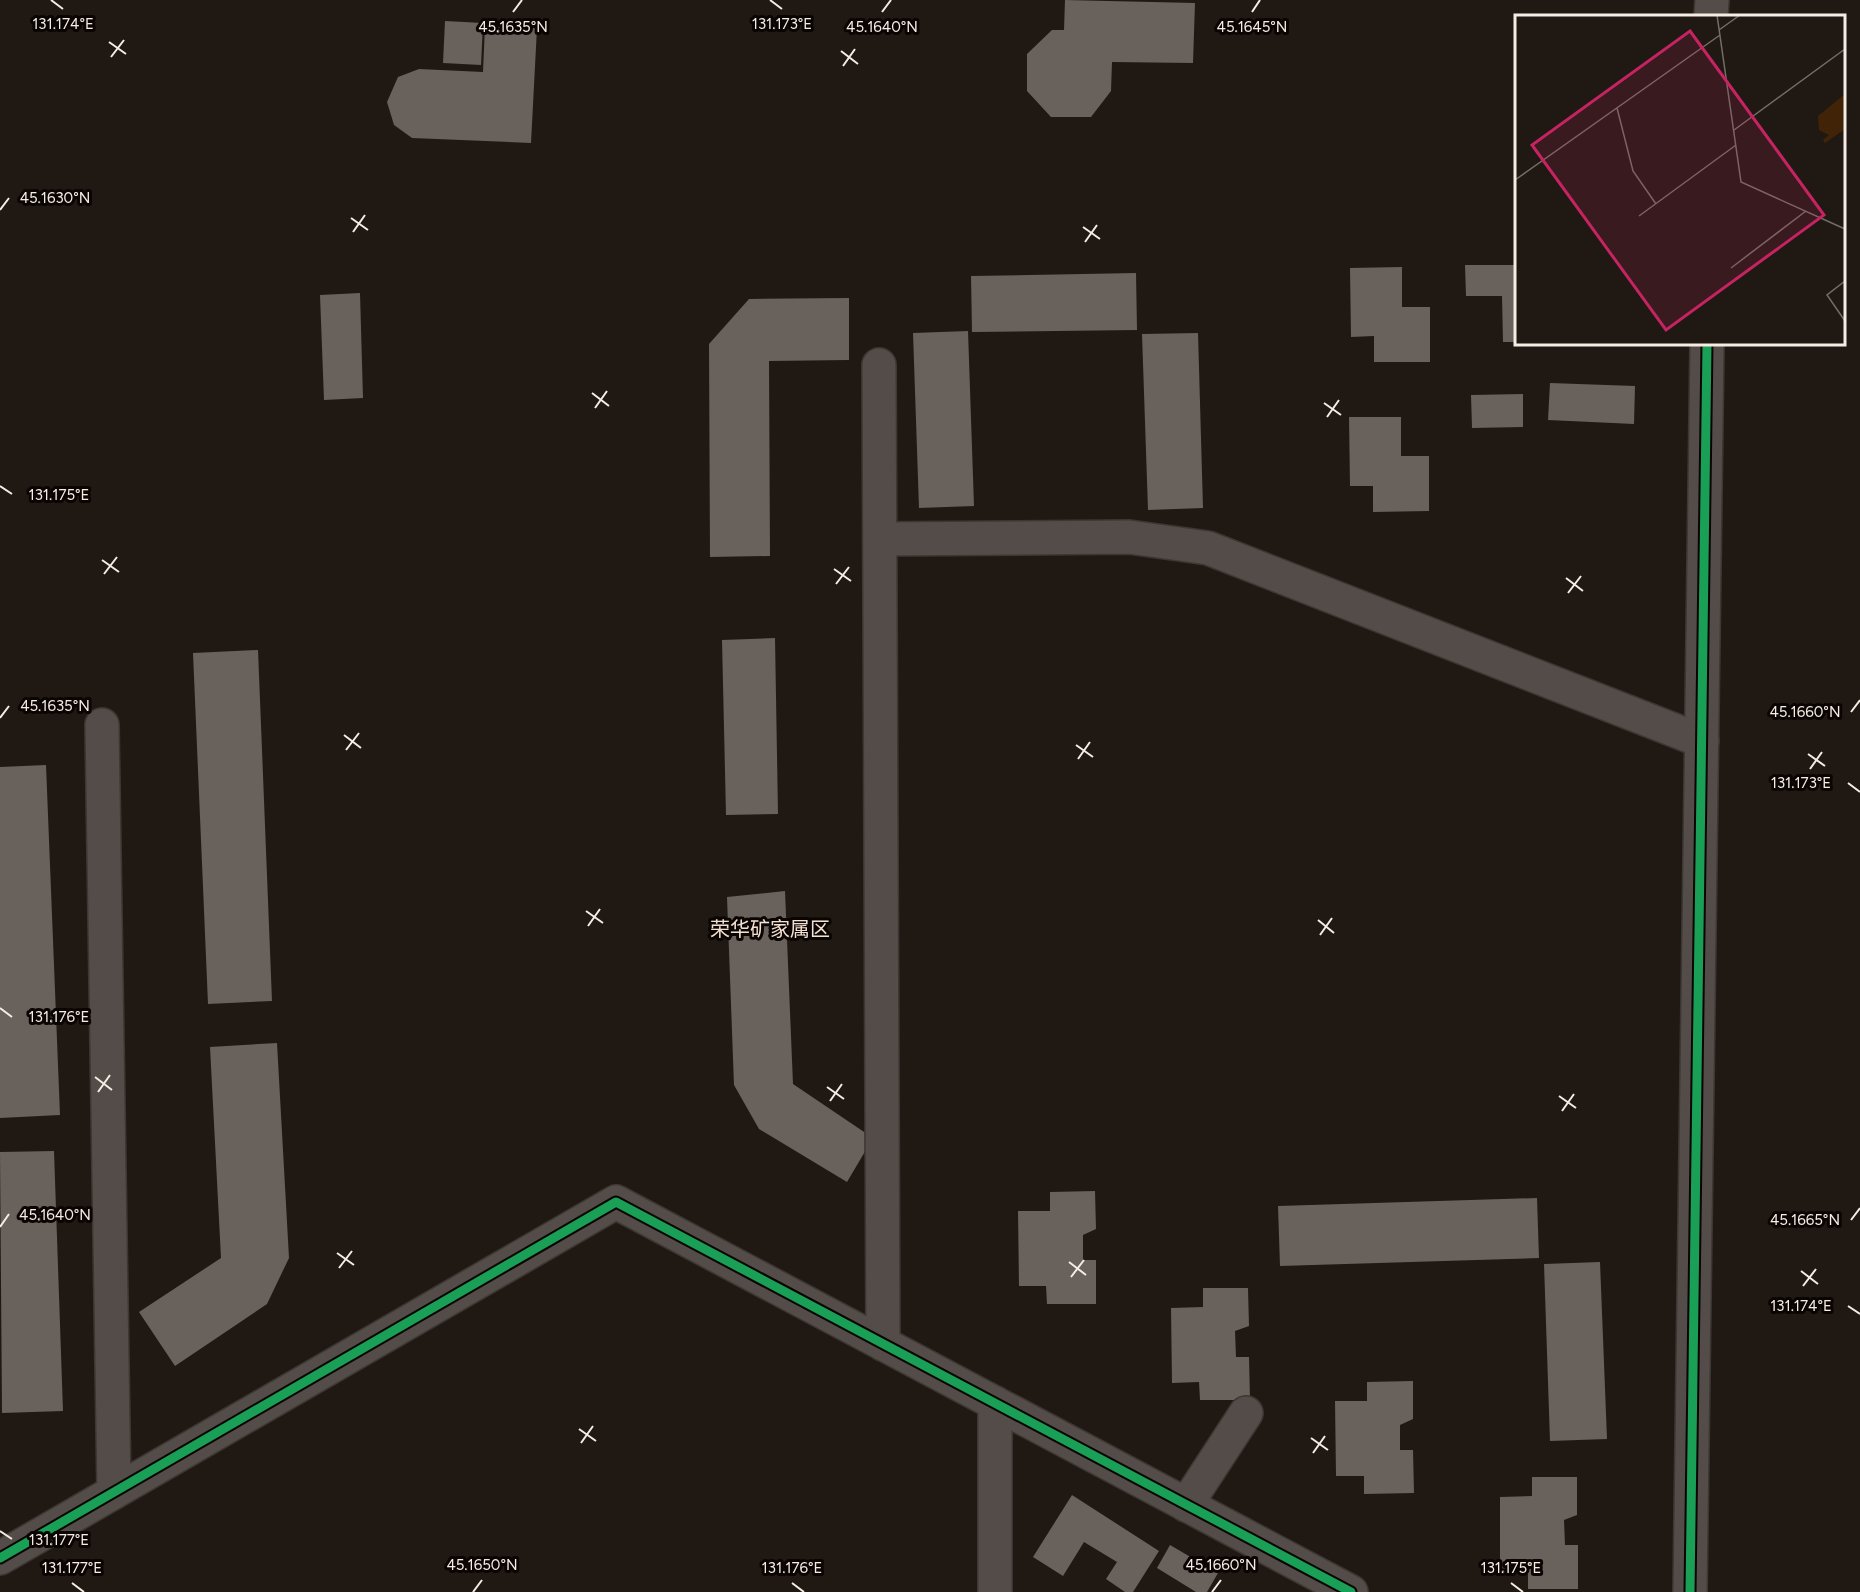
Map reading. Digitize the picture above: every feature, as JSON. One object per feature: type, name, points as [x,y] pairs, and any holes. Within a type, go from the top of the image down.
[{"type":"street","points":[[1711,15],[1712,0]]},
{"type":"street","points":[[1690,1592],[1707,345]]},
{"type":"street","points":[[879,365],[883,1344]]},
{"type":"street","points":[[880,539],[1129,537],[1208,548],[1702,741]]},
{"type":"street","points":[[102,725],[114,1492]]},
{"type":"street","points":[[0,1558],[616,1202],[1351,1592]]},
{"type":"street","points":[[995,1403],[995,1592]]},
{"type":"street","points":[[1186,1505],[1246,1413]]},
{"type":"building","points":[[1065,0],[1195,3],[1193,63],[1112,62],[1111,91],[1091,117],[1051,117],[1027,91],[1027,54],[1052,30],[1064,30]]},
{"type":"building","points":[[445,21],[483,23],[481,65],[443,63]]},
{"type":"building","points":[[485,26],[537,28],[531,143],[412,138],[394,125],[387,102],[398,77],[419,69],[483,72]]},
{"type":"building","points":[[1465,265],[1515,265],[1515,342],[1503,342],[1502,296],[1466,296]]},
{"type":"building","points":[[1402,267],[1402,307],[1430,307],[1430,362],[1374,362],[1374,336],[1351,337],[1350,268]]},
{"type":"building","points":[[1136,273],[1137,330],[972,332],[971,276]]},
{"type":"building","points":[[360,293],[363,398],[324,400],[320,295]]},
{"type":"building","points":[[849,298],[849,360],[769,361],[770,556],[710,557],[709,344],[749,299]]},
{"type":"building","points":[[968,331],[974,506],[919,508],[913,333]]},
{"type":"building","points":[[1198,333],[1203,508],[1148,510],[1142,334]]},
{"type":"building","points":[[1550,383],[1635,386],[1634,424],[1548,420]]},
{"type":"building","points":[[1523,394],[1523,427],[1472,428],[1471,395]]},
{"type":"building","points":[[1349,417],[1401,417],[1401,456],[1429,456],[1429,511],[1373,512],[1373,486],[1350,486]]},
{"type":"building","points":[[775,638],[778,814],[726,815],[722,640]]},
{"type":"building","points":[[258,650],[272,1001],[208,1004],[193,653]]},
{"type":"building","points":[[46,765],[60,1115],[0,1118],[0,767]]},
{"type":"building","points":[[785,891],[793,1084],[873,1138],[847,1182],[759,1129],[734,1085],[727,897]]},
{"type":"building","points":[[277,1043],[289,1258],[267,1304],[175,1366],[139,1312],[221,1258],[210,1047]]},
{"type":"building","points":[[54,1151],[63,1411],[2,1413],[0,1152]]},
{"type":"building","points":[[1095,1191],[1096,1229],[1083,1235],[1083,1260],[1096,1260],[1096,1304],[1047,1304],[1046,1286],[1019,1286],[1018,1211],[1050,1211],[1050,1192]]},
{"type":"building","points":[[1537,1198],[1539,1258],[1280,1266],[1278,1206]]},
{"type":"building","points":[[1600,1262],[1607,1439],[1550,1441],[1544,1264]]},
{"type":"building","points":[[1203,1288],[1248,1288],[1249,1326],[1235,1331],[1236,1357],[1249,1357],[1250,1400],[1200,1400],[1199,1382],[1172,1383],[1171,1308],[1203,1307]]},
{"type":"building","points":[[1413,1381],[1413,1419],[1400,1425],[1400,1450],[1413,1450],[1414,1493],[1364,1494],[1364,1476],[1336,1476],[1335,1401],[1367,1401],[1367,1382]]},
{"type":"building","points":[[1532,1477],[1577,1477],[1577,1515],[1564,1520],[1565,1545],[1578,1545],[1578,1589],[1528,1589],[1528,1571],[1500,1572],[1500,1497],[1532,1496]]},
{"type":"building","points":[[1072,1495],[1159,1551],[1133,1592],[1125,1592],[1106,1579],[1117,1562],[1084,1542],[1063,1576],[1033,1557]]},
{"type":"building","points":[[1170,1545],[1218,1573],[1207,1592],[1196,1592],[1157,1568]]},
{"type":"cycle path","points":[[1690,1592],[1707,345]]},
{"type":"cycle path","points":[[0,1558],[616,1202],[1351,1592]]},
{"type":"district","name":"荣华矿家属区","points":[[770,929]]}]
